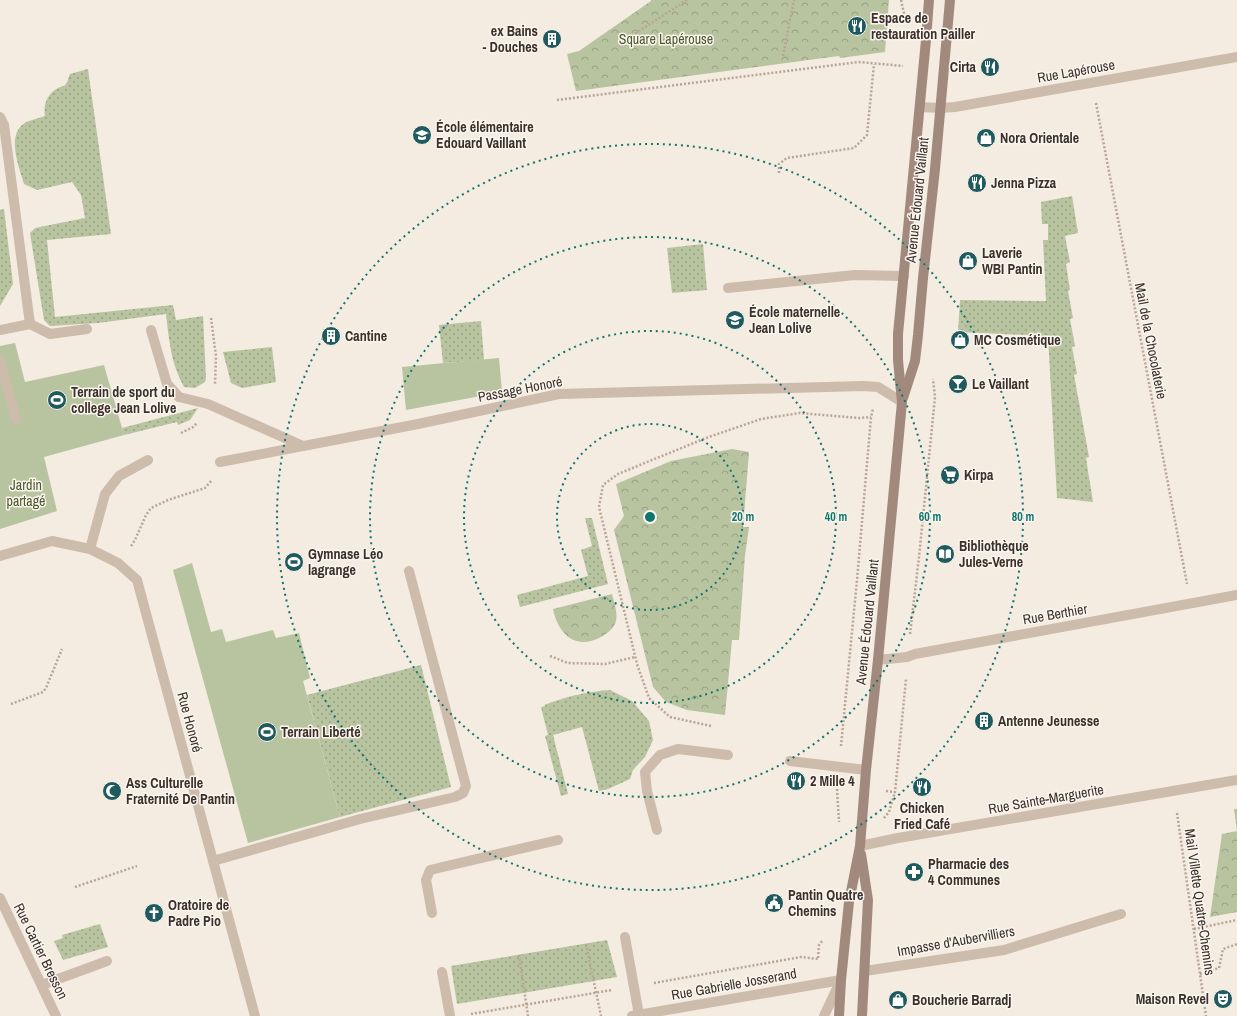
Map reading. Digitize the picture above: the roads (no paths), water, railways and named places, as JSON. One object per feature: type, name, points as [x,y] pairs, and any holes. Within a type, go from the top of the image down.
[{"type":"main road","name":"Avenue Édouard Vaillant","points":[[839,1016],[849,902],[860,846],[902,402],[898,360],[898,334],[929,0]]},
{"type":"main road","name":"Avenue Édouard Vaillant","points":[[902,402],[915,361],[950,0]]},
{"type":"main road","name":"Avenue Édouard Vaillant","points":[[860,846],[868,900],[862,1016]]},
{"type":"street","name":"Rue Lapérouse","points":[[920,107],[940,108],[1237,58]]},
{"type":"street","points":[[0,117],[4,125],[30,324]]},
{"type":"street","points":[[728,288],[855,275],[904,276]]},
{"type":"street","points":[[0,330],[30,324],[50,334],[87,329]]},
{"type":"street","points":[[151,330],[168,384],[179,397],[208,404],[303,446]]},
{"type":"street","points":[[0,361],[16,419]]},
{"type":"street","name":"Passage Honoré","points":[[220,462],[418,424],[559,394],[853,386],[878,387],[902,402]]},
{"type":"street","points":[[90,549],[105,494],[119,476],[148,460]]},
{"type":"street","name":"Rue Honoré","points":[[0,556],[52,541],[90,549],[118,563],[137,580],[255,1016]]},
{"type":"street","points":[[213,861],[360,819],[455,797],[463,793],[466,786],[409,571]]},
{"type":"street","name":"Rue Berthier","points":[[878,660],[907,657],[915,654],[1237,595]]},
{"type":"street","points":[[657,830],[647,791],[645,772],[660,755],[678,749],[728,754]]},
{"type":"street","points":[[790,761],[866,770]]},
{"type":"street","name":"Rue Sainte-Marguerite","points":[[860,846],[898,838],[1237,780]]},
{"type":"street","points":[[432,913],[426,880],[430,870],[558,840]]},
{"type":"street","name":"Rue Cartier Bresson","points":[[0,898],[56,1016]]},
{"type":"street","name":"Impasse d'Aubervilliers","points":[[865,971],[1004,950],[1121,914]]},
{"type":"street","points":[[625,937],[636,1015]]},
{"type":"street","points":[[42,985],[107,961]]},
{"type":"street","points":[[442,972],[450,1016]]},
{"type":"street","points":[[824,1016],[841,980]]},
{"type":"street","name":"Rue Gabrielle Josserand","points":[[636,1015],[841,980]]},
{"type":"place","name":"Espace de restauration Pailler","points":[[857,26]]},
{"type":"place","name":"ex Bains - Douches","points":[[552,39]]},
{"type":"place","name":"Cirta","points":[[990,67]]},
{"type":"place","name":"École élémentaire Edouard Vaillant","points":[[422,135]]},
{"type":"place","name":"Nora Orientale","points":[[986,138]]},
{"type":"place","name":"Jenna Pizza","points":[[977,183]]},
{"type":"place","name":"Laverie WBI Pantin","points":[[968,261]]},
{"type":"place","name":"École maternelle Jean Lolive","points":[[735,320]]},
{"type":"place","name":"Cantine","points":[[331,336]]},
{"type":"place","name":"MC Cosmétique","points":[[960,340]]},
{"type":"place","name":"Le Vaillant","points":[[958,384]]},
{"type":"place","name":"Terrain de sport du college Jean Lolive","points":[[57,400]]},
{"type":"place","name":"Kirpa","points":[[950,475]]},
{"type":"place","name":"Bibliothèque Jules-Verne","points":[[945,554]]},
{"type":"place","name":"Gymnase Léo lagrange","points":[[294,562]]},
{"type":"place","name":"Antenne Jeunesse","points":[[984,721]]},
{"type":"place","name":"Terrain Liberté","points":[[267,732]]},
{"type":"place","name":"2 Mille 4","points":[[796,781]]},
{"type":"place","name":"Chicken Fried Café","points":[[922,787]]},
{"type":"place","name":"Ass Culturelle Fraternité De Pantin","points":[[112,791]]},
{"type":"place","name":"Pharmacie des 4 Communes","points":[[914,872]]},
{"type":"place","name":"Pantin Quatre Chemins","points":[[774,903]]},
{"type":"place","name":"Oratoire de Padre Pio","points":[[154,913]]},
{"type":"place","name":"Maison Revel","points":[[1223,999]]},
{"type":"place","name":"Boucherie Barradj","points":[[898,1000]]},
{"type":"park label","name":"Square Lapérouse","points":[[666,39]]},
{"type":"park label","name":"Jardin partagé","points":[[26,494]]}]
